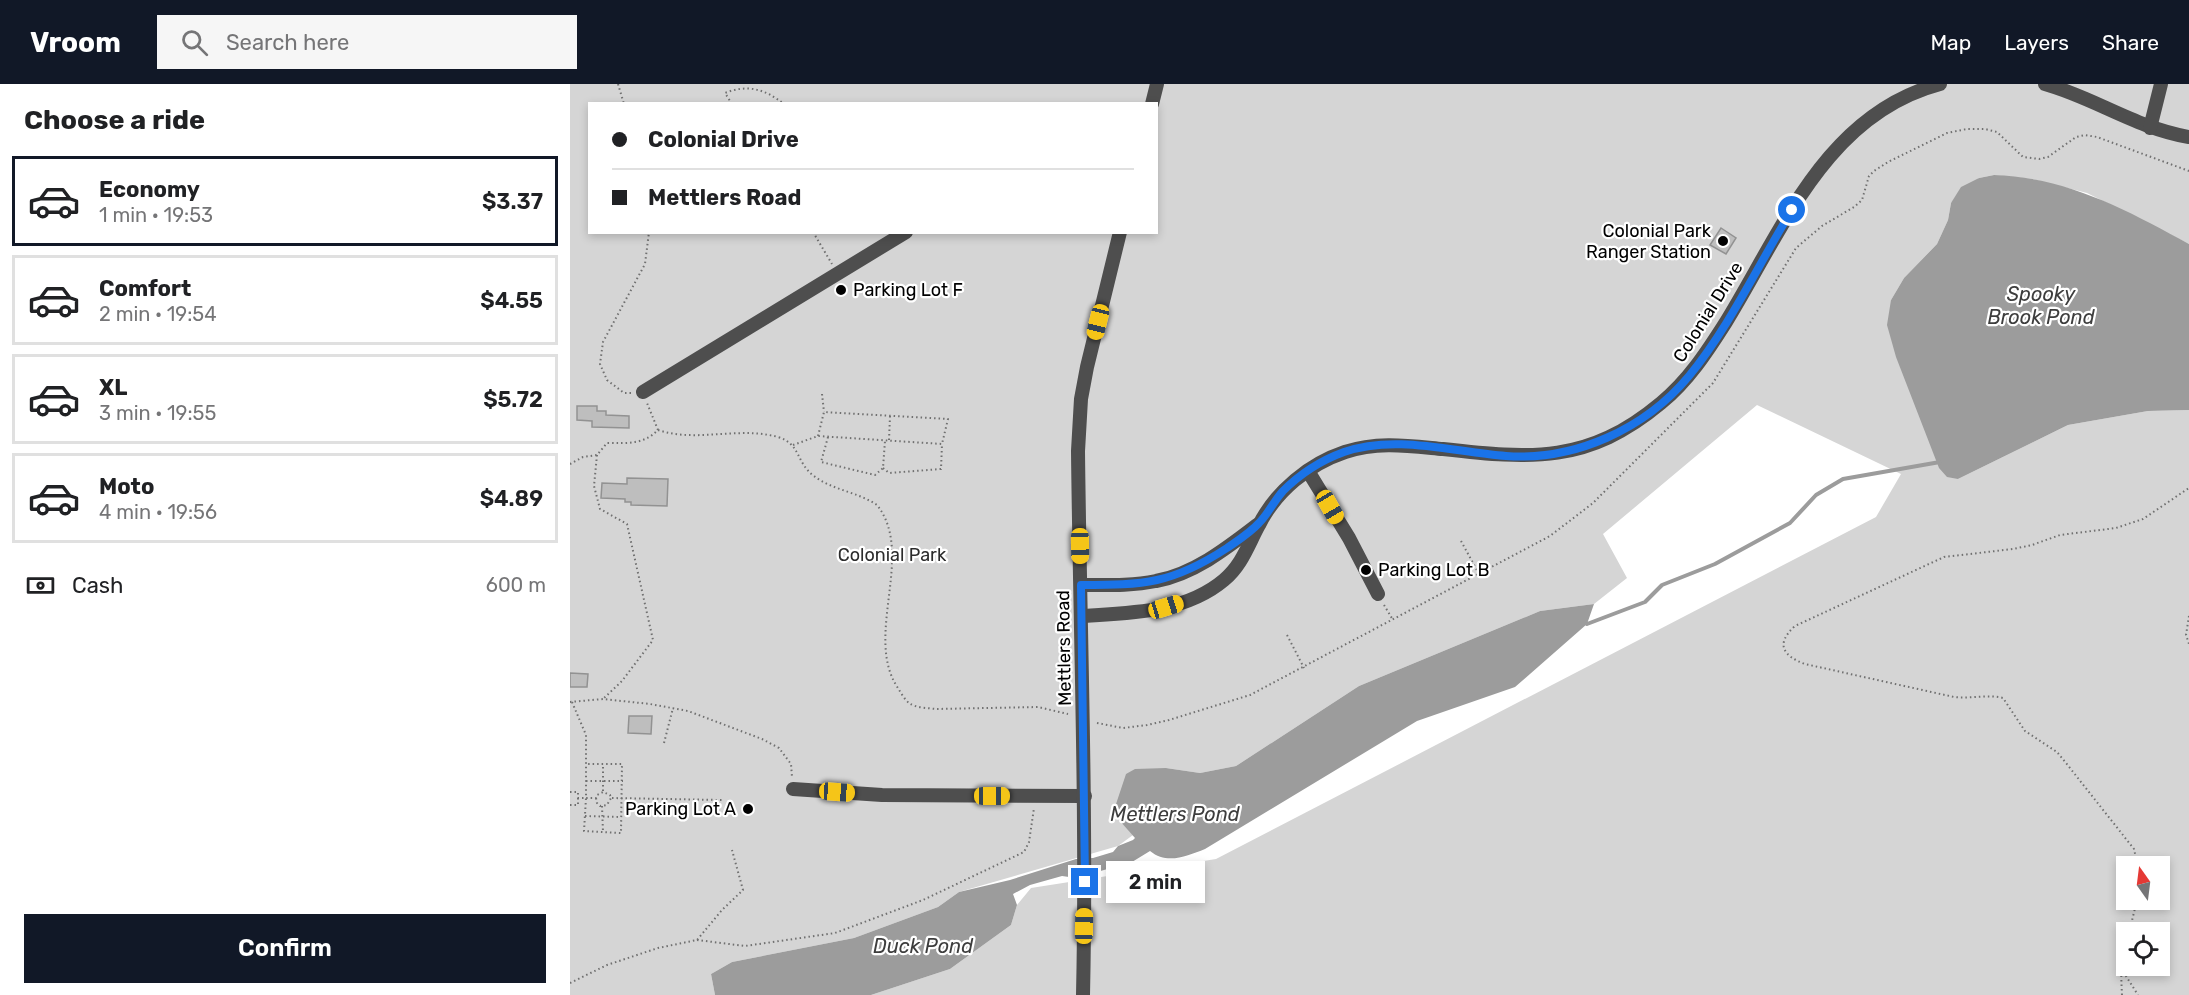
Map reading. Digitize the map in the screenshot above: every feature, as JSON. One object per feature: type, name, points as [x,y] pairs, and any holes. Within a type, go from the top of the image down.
[{"type":"street","points":[[1152,102],[1157,84]]},
{"type":"street","name":"Colonial Drive","points":[[1082,616],[1144,612],[1189,600],[1208,591],[1224,580],[1237,566],[1248,549],[1259,524],[1284,491],[1308,471],[1344,452],[1389,444],[1516,457],[1549,455],[1595,443],[1633,424],[1676,390],[1702,358],[1804,191],[1835,149],[1866,120],[1882,109],[1902,97],[1940,84]]},
{"type":"street","points":[[2045,84],[2150,128],[2189,137]]},
{"type":"street","points":[[2150,128],[2162,84]]},
{"type":"street","points":[[643,392],[903,234]]},
{"type":"street","name":"Mettlers Road","points":[[1083,995],[1085,796],[1078,451],[1081,399],[1087,367],[1120,234]]},
{"type":"street","points":[[1308,471],[1349,538],[1378,594]]},
{"type":"street","name":"Colonial Drive","points":[[1081,585],[1140,584],[1178,575],[1214,556],[1259,524]]},
{"type":"street","points":[[793,789],[882,795],[1085,796]]},
{"type":"path","points":[[618,84],[623,102]]},
{"type":"path","points":[[731,102],[725,93],[746,87],[765,92],[781,102]]},
{"type":"path","points":[[1091,721],[1123,728],[1169,720],[1250,695],[1550,536],[1575,518],[1617,480],[1713,383],[1796,248],[1822,226],[1862,200],[1869,176],[1888,162],[1947,134],[1967,129],[1985,129],[1997,132],[2024,156],[2039,159],[2048,157],[2067,141],[2085,135],[2097,137],[2189,171]]},
{"type":"path","points":[[649,234],[645,264],[603,342],[600,364],[607,380],[624,393],[643,392],[658,430]]},
{"type":"path","points":[[814,234],[838,274]]},
{"type":"path","points":[[818,436],[824,412],[822,394]]},
{"type":"path","points":[[824,412],[948,419],[942,444],[941,469],[889,473],[883,468]]},
{"type":"path","points":[[828,437],[821,462],[875,475],[883,468],[890,416]]},
{"type":"path","points":[[658,430],[684,434],[747,432],[779,437],[793,445],[804,467],[814,477],[877,505],[883,512],[892,540],[885,645],[887,663],[894,682],[908,703],[936,709],[1038,707],[1075,716]]},
{"type":"path","points":[[603,699],[622,681],[652,640],[627,524],[600,509],[594,486],[597,455],[607,443],[638,443],[650,438],[658,430]]},
{"type":"path","points":[[793,445],[818,436],[942,444]]},
{"type":"path","points":[[570,464],[597,455]]},
{"type":"path","points":[[2136,856],[2134,849],[2058,752],[2025,731],[2003,698],[1954,697],[1805,664],[1791,659],[1785,652],[1784,642],[1787,633],[1795,626],[1944,557],[2013,549],[2060,535],[2116,528],[2143,519],[2189,488]]},
{"type":"path","points":[[1461,541],[1479,574]]},
{"type":"path","points":[[1378,594],[1393,620]]},
{"type":"path","points":[[2189,616],[2186,635],[2189,644]]},
{"type":"path","points":[[1287,635],[1304,668]]},
{"type":"path","points":[[586,764],[622,764],[621,833],[584,831],[586,735],[571,702],[603,699],[650,704],[688,711],[762,739],[779,748],[791,764],[793,789]]},
{"type":"path","points":[[664,743],[673,708]]},
{"type":"path","points":[[603,764],[603,792]]},
{"type":"path","points":[[586,781],[622,782]]},
{"type":"path","points":[[570,792],[578,792],[578,805],[570,805]]},
{"type":"path","points":[[596,798],[603,792],[610,795],[610,798]]},
{"type":"path","points":[[570,983],[607,965],[658,948],[697,940],[745,946],[835,933],[923,900],[1024,852],[1029,842],[1036,796]]},
{"type":"path","points":[[578,798],[596,798]]},
{"type":"path","points":[[596,798],[597,803],[602,806]]},
{"type":"path","points":[[610,798],[722,800]]},
{"type":"path","points":[[602,806],[607,805],[610,798]]},
{"type":"path","points":[[602,806],[603,832]]},
{"type":"path","points":[[585,816],[622,817]]},
{"type":"path","points":[[697,940],[742,890],[732,850]]},
{"type":"path","points":[[2121,976],[2122,995]]},
{"type":"path","points":[[2126,976],[2138,995]]},
{"type":"green space","name":"Colonial Park","points":[[570,84],[2189,84],[2189,244],[2087,193],[2032,179],[1994,175],[1979,178],[1951,203],[1948,220],[1937,244],[1904,278],[1891,300],[1958,479],[2068,425],[2148,411],[2189,410],[2189,995],[871,995],[950,969],[1011,925],[1017,905],[1031,888],[1216,859],[1876,517],[1901,474],[1757,405],[1603,534],[1627,578],[1594,604],[1540,611],[1359,686],[1236,766],[1200,773],[1166,768],[1119,820],[1133,835],[1118,846],[959,892],[938,907],[854,938],[732,962],[711,974],[715,995],[570,995]]},
{"type":"water","name":"Spooky Brook Pond","points":[[1994,175],[2046,182],[2095,197],[2189,244],[2189,410],[2148,411],[2068,425],[1958,479],[1947,477],[1939,468],[1896,357],[1887,325],[1891,300],[1904,278],[1937,244],[1948,220],[1951,203],[1961,187],[1979,178]]},
{"type":"water","name":"Mettlers Pond","points":[[1594,604],[1587,624],[1515,687],[1417,721],[1205,849],[1177,858],[1163,858],[1150,851],[1132,862],[1076,878],[1062,876],[1030,885],[1013,894],[1017,905],[1011,925],[950,969],[871,995],[715,995],[711,974],[732,962],[854,938],[938,907],[959,892],[1010,880],[1076,859],[1093,858],[1113,852],[1118,846],[1135,838],[1119,820],[1116,804],[1126,774],[1135,769],[1166,768],[1200,773],[1236,766],[1359,686],[1540,611]]},
{"type":"building","name":"Colonial Park Ranger Station","points":[[1721,228],[1736,238],[1726,254],[1710,245]]},
{"type":"building","points":[[577,406],[597,406],[597,411],[606,411],[606,415],[629,416],[629,428],[592,427],[592,421],[577,420]]},
{"type":"building","points":[[627,478],[668,479],[667,506],[631,505],[631,502],[625,502],[625,499],[601,498],[602,483],[627,484]]},
{"type":"building","points":[[570,673],[588,674],[587,687],[570,687]]},
{"type":"building","points":[[629,716],[652,716],[651,734],[628,733]]},
{"type":"waterway","points":[[1587,624],[1645,602],[1662,585],[1715,564],[1790,523],[1816,495],[1843,479],[1940,462]]},
{"type":"place","name":"Colonial Park Ranger Station","points":[[1723,241]]},
{"type":"place","name":"Parking Lot F","points":[[841,290]]},
{"type":"place","name":"Parking Lot B","points":[[1366,570]]},
{"type":"place","name":"Parking Lot A","points":[[748,809]]},
{"type":"route","points":[[1085,882],[1081,585],[1140,584],[1158,581],[1194,568],[1259,524],[1272,505],[1296,479],[1344,452],[1389,444],[1516,457],[1539,456],[1577,449],[1614,435],[1652,411],[1689,376],[1732,312],[1792,210]]},
{"type":"water label","name":"Duck Pond","points":[[923,946]]}]
